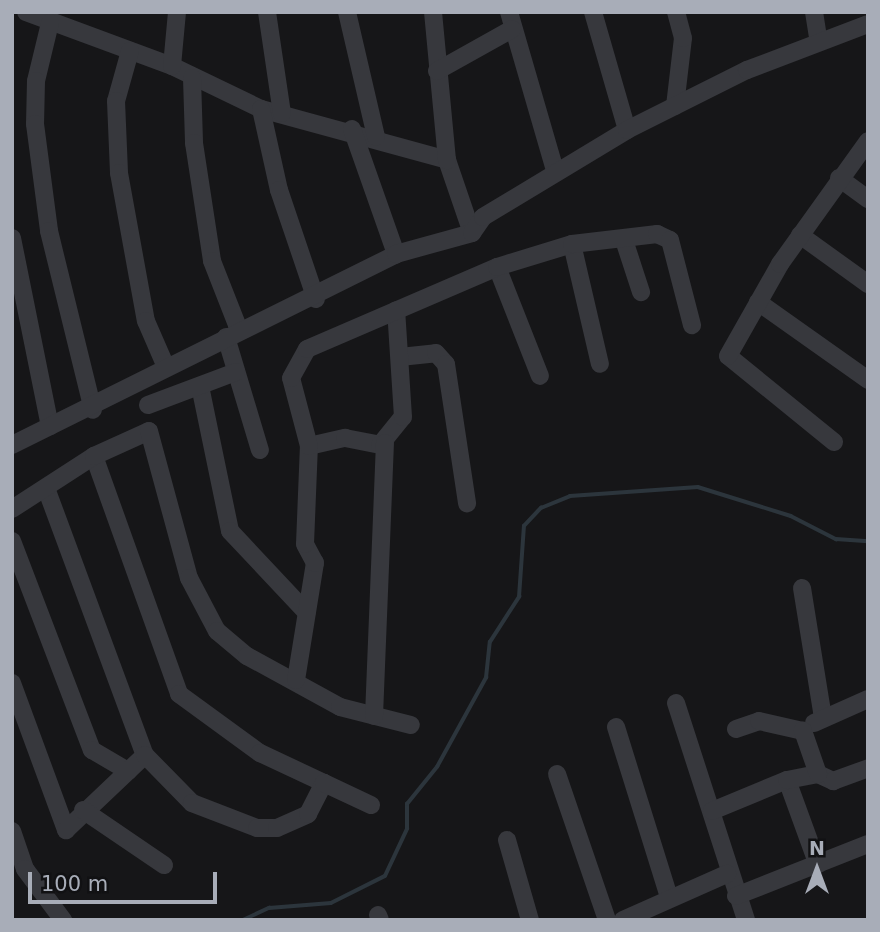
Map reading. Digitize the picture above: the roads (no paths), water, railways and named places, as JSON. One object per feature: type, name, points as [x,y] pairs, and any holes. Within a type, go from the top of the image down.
[{"type":"street","points":[[26,12],[62,22],[173,66],[192,78],[261,109],[352,130],[447,160]]},
{"type":"street","points":[[173,66],[177,12]]},
{"type":"street","points":[[267,12],[282,113]]},
{"type":"street","points":[[347,12],[376,137]]},
{"type":"street","points":[[433,12],[447,160],[472,233]]},
{"type":"street","points":[[593,12],[626,130]]},
{"type":"street","points":[[675,106],[682,38],[676,12]]},
{"type":"street","points":[[814,12],[819,42]]},
{"type":"street","points":[[437,71],[510,21],[555,170]]},
{"type":"street","points":[[62,22],[36,81],[36,124],[49,231],[93,410]]},
{"type":"street","points":[[12,445],[50,426],[93,410],[159,371],[232,333],[316,299],[396,254],[472,233],[483,217],[555,170],[626,130],[819,42],[868,24]]},
{"type":"street","points":[[130,51],[116,101],[119,173],[146,321],[159,371],[148,405],[149,431],[189,578],[217,631],[247,656],[296,680],[340,707],[411,725]]},
{"type":"street","points":[[192,78],[194,144],[212,261],[232,333],[236,372],[261,450]]},
{"type":"street","points":[[261,109],[279,190],[316,299]]},
{"type":"street","points":[[352,130],[396,254]]},
{"type":"street","points":[[834,442],[728,356],[800,235],[868,141]]},
{"type":"street","points":[[839,178],[868,199]]},
{"type":"street","points":[[296,680],[315,563],[305,544],[309,446],[291,378],[299,356],[496,267],[572,244],[624,240],[657,234],[670,240],[692,325]]},
{"type":"street","points":[[800,235],[868,284]]},
{"type":"street","points":[[12,238],[50,426]]},
{"type":"street","points":[[624,240],[641,292]]},
{"type":"street","points":[[572,244],[600,363]]},
{"type":"street","points":[[496,267],[540,376]]},
{"type":"street","points":[[758,302],[868,380]]},
{"type":"street","points":[[374,716],[385,443],[404,408],[396,310]]},
{"type":"street","points":[[400,357],[436,353],[446,364],[467,503]]},
{"type":"street","points":[[148,405],[236,372]]},
{"type":"street","points":[[200,386],[230,531],[307,613]]},
{"type":"street","points":[[12,509],[93,456],[149,431]]},
{"type":"street","points":[[309,446],[345,438],[367,446],[385,443]]},
{"type":"street","points":[[93,456],[178,694],[260,753],[371,806]]},
{"type":"street","points":[[46,488],[145,755],[184,798],[257,828],[277,828],[308,814],[324,783]]},
{"type":"street","points":[[12,541],[92,750],[128,771]]},
{"type":"street","points":[[802,588],[823,717]]},
{"type":"street","points":[[12,683],[66,830],[83,810],[97,806],[145,755]]},
{"type":"street","points":[[736,729],[759,721],[803,731],[823,717],[868,699]]},
{"type":"street","points":[[676,703],[712,811],[727,874],[746,920]]},
{"type":"street","points":[[616,727],[669,897]]},
{"type":"street","points":[[803,731],[818,774]]},
{"type":"street","points":[[712,811],[787,780],[818,774],[831,781],[868,768]]},
{"type":"street","points":[[557,774],[607,920]]},
{"type":"street","points":[[787,780],[818,865]]},
{"type":"street","points":[[83,810],[164,865]]},
{"type":"street","points":[[12,831],[25,869],[63,920]]},
{"type":"street","points":[[507,840],[530,920]]},
{"type":"street","points":[[736,896],[868,844]]},
{"type":"street","points":[[623,920],[669,897],[727,874]]},
{"type":"waterway","points":[[243,920],[269,908],[331,903],[385,876],[407,829],[407,804],[437,767],[486,678],[490,642],[519,597],[524,526],[541,508],[570,496],[698,487],[791,516],[836,539],[868,541]]}]
